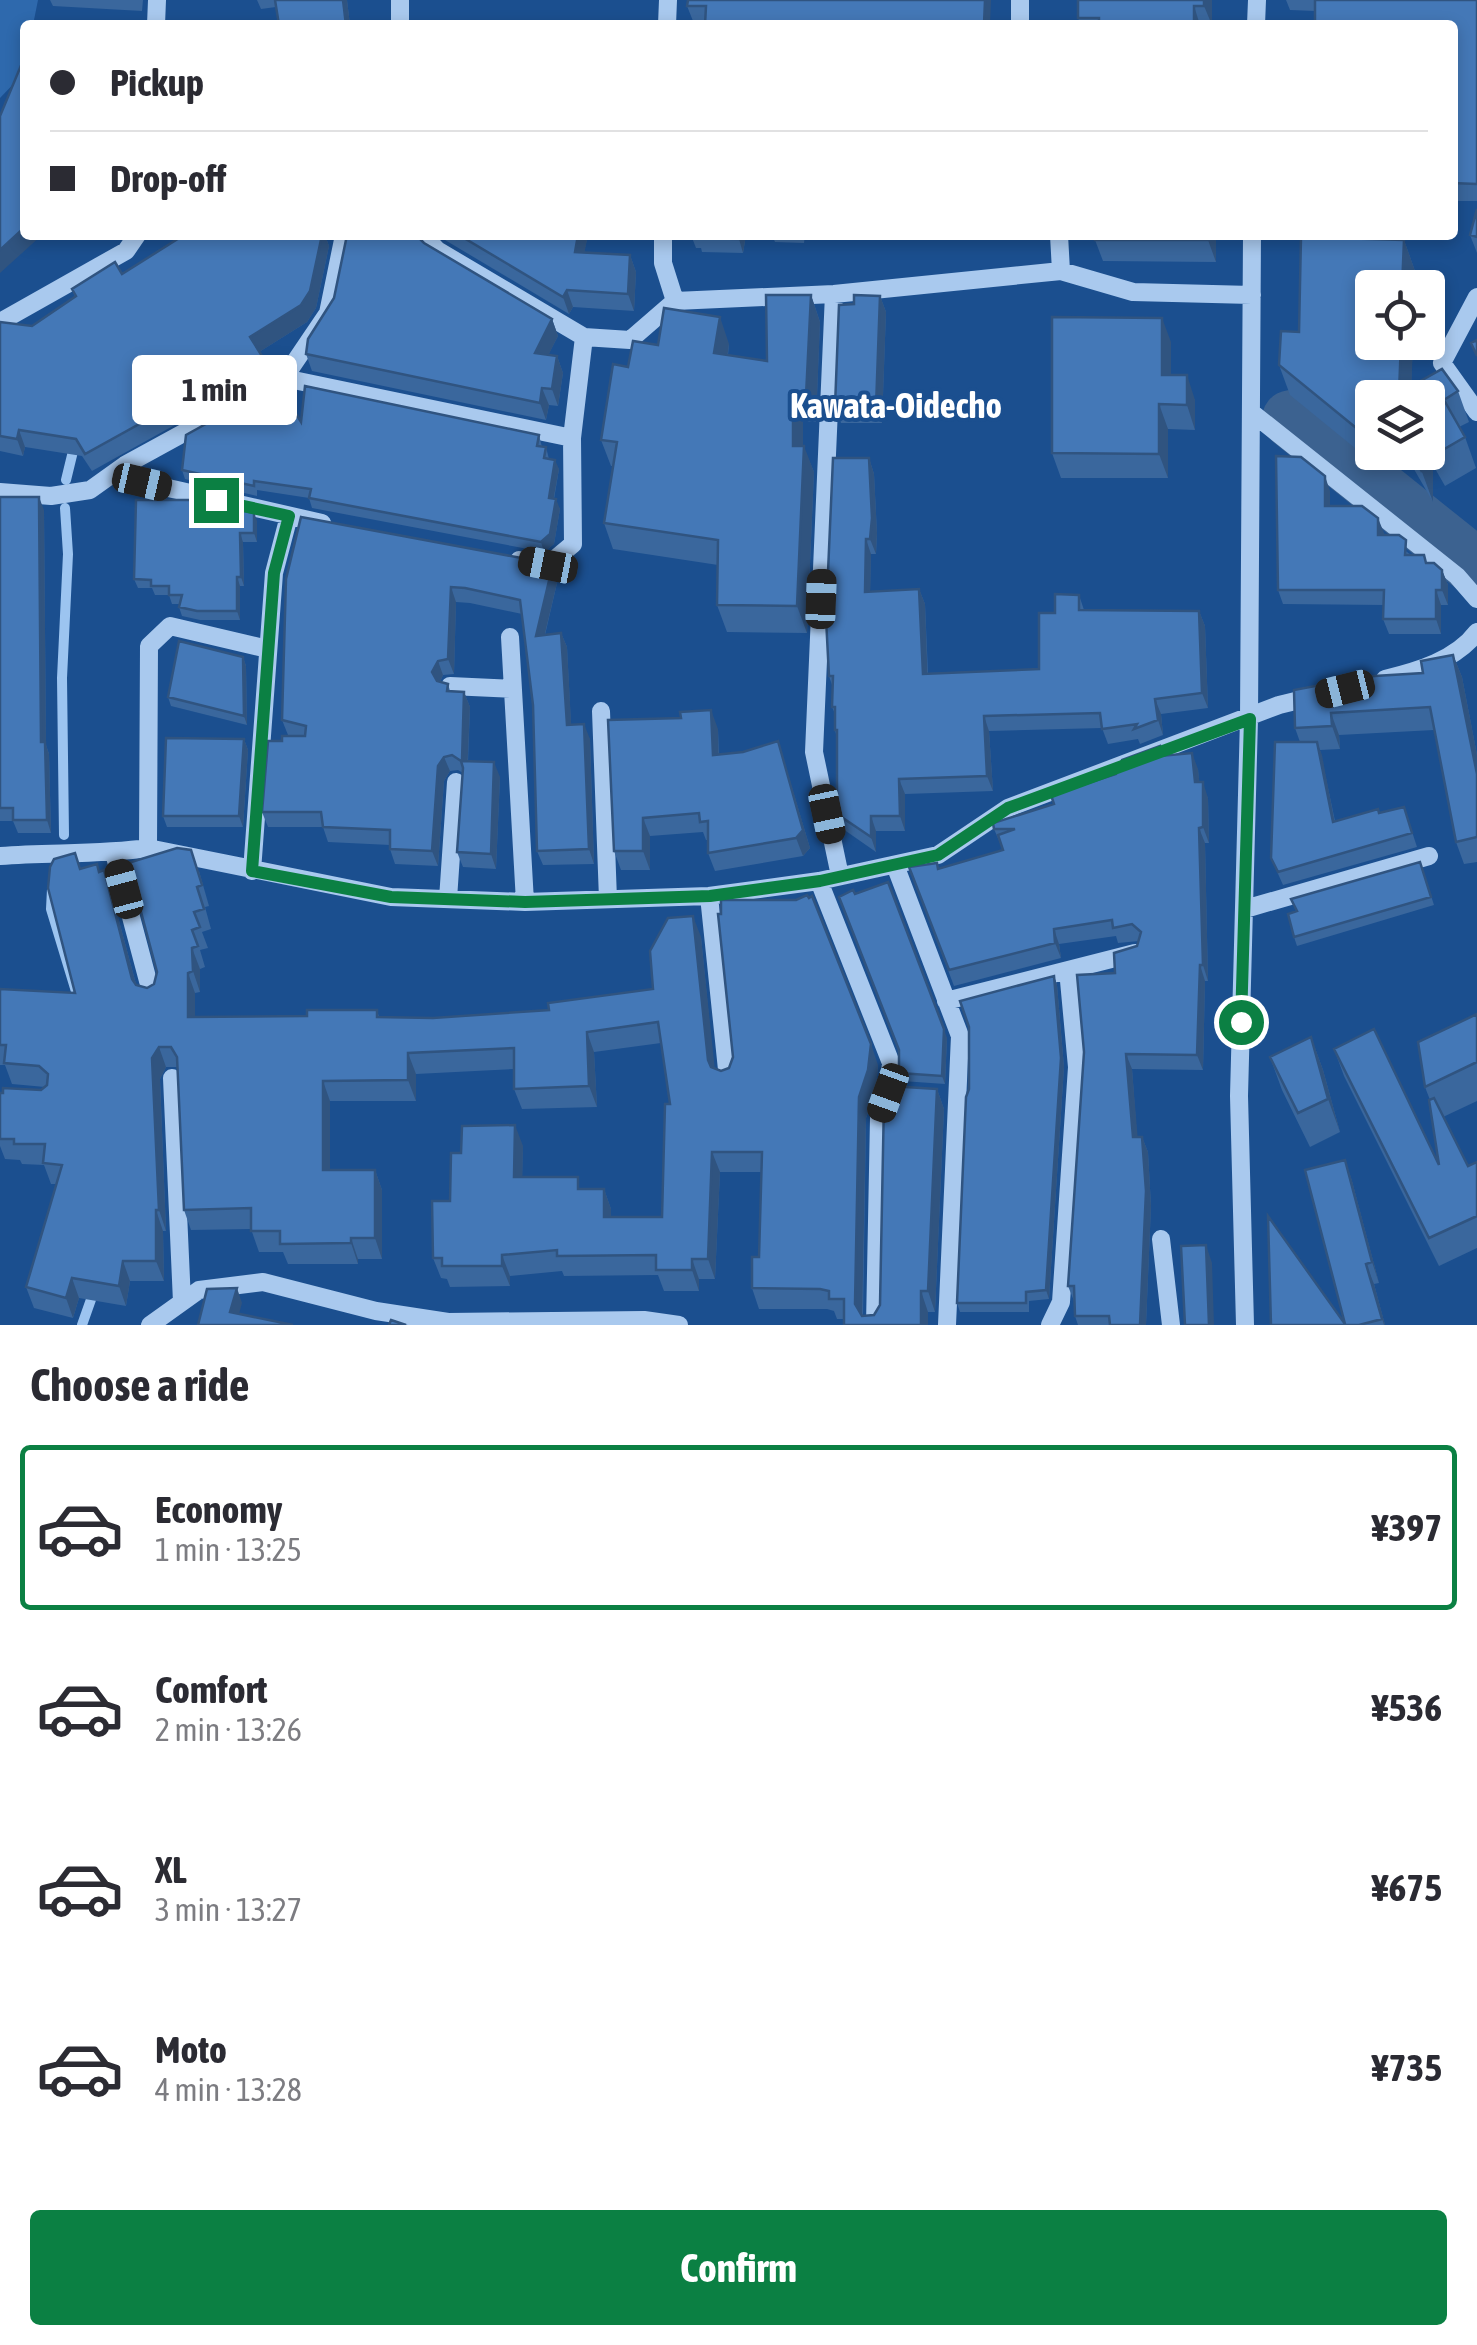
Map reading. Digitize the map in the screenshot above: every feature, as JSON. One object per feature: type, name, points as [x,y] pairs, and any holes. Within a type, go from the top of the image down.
[{"type":"street","points":[[0,322],[126,251],[134,240]]},
{"type":"street","points":[[0,492],[51,496],[90,490],[125,465],[284,378],[328,313],[343,240]]},
{"type":"street","points":[[428,240],[438,250],[584,337],[630,340],[676,301],[834,294],[1060,271],[1134,292],[1252,295]]},
{"type":"street","points":[[663,240],[663,263],[676,301]]},
{"type":"street","points":[[1059,240],[1060,271]]},
{"type":"street","points":[[1245,1325],[1238,1096],[1250,719],[1252,240]]},
{"type":"street","points":[[834,294],[814,752],[840,876]]},
{"type":"street","points":[[1477,297],[1442,363],[1477,412]]},
{"type":"street","points":[[492,555],[548,565],[573,544],[572,438],[584,337]]},
{"type":"street","points":[[284,378],[572,438]]},
{"type":"street","points":[[1251,412],[1457,576],[1477,598]]},
{"type":"street","points":[[125,465],[142,482],[344,527]]},
{"type":"street","points":[[252,871],[274,573],[289,516]]},
{"type":"street","points":[[148,848],[149,646],[170,626],[268,648]]},
{"type":"street","points":[[1373,682],[1411,672],[1464,649],[1477,632]]},
{"type":"street","points":[[510,638],[525,902]]},
{"type":"street","points":[[450,686],[513,689]]},
{"type":"street","points":[[0,856],[60,851],[114,853],[148,848],[391,897],[525,902],[710,896],[820,881],[938,855],[1008,808],[1279,705],[1336,691]]},
{"type":"street","points":[[601,711],[608,899]]},
{"type":"street","points":[[448,900],[456,782]]},
{"type":"street","points":[[114,853],[152,996]]},
{"type":"street","points":[[1245,910],[1429,856]]},
{"type":"street","points":[[895,865],[960,1036],[951,1097],[947,1325]]},
{"type":"street","points":[[820,881],[891,1064],[896,1093],[878,1118],[875,1325]]},
{"type":"street","points":[[710,896],[728,1079]]},
{"type":"street","points":[[946,1001],[1135,952]]},
{"type":"street","points":[[1050,1325],[1061,1302],[1077,1066],[1068,970]]},
{"type":"street","points":[[172,1078],[182,1302]]},
{"type":"street","points":[[1161,1239],[1171,1325]]},
{"type":"street","points":[[150,1325],[198,1290],[263,1282],[373,1318],[448,1322],[644,1320],[679,1325]]},
{"type":"shaded area","points":[[0,0],[38,0],[34,20],[20,20],[20,77],[0,98]]},
{"type":"building","points":[[275,0],[343,0],[345,20],[278,20]]},
{"type":"building","points":[[688,0],[985,0],[984,20],[705,20],[706,6],[687,6]]},
{"type":"building","points":[[1078,0],[1204,0],[1204,6],[1194,6],[1194,20],[1078,18]]},
{"type":"building","points":[[1315,0],[1477,0],[1477,184],[1458,183],[1458,20],[1315,20]]},
{"type":"building","points":[[20,68],[20,232],[0,250],[0,116]]},
{"type":"building","points":[[1477,209],[1477,237],[1470,235]]},
{"type":"building","points":[[176,240],[321,240],[310,291],[301,305],[250,337],[262,356],[85,454],[76,439],[19,430],[17,439],[0,436],[0,322],[32,326],[76,296],[72,289],[115,262],[122,274]]},
{"type":"building","points":[[346,240],[421,240],[552,319],[535,353],[557,356],[552,389],[542,388],[540,403],[306,354],[308,339],[334,298]]},
{"type":"building","points":[[467,240],[577,240],[575,252],[630,255],[628,294],[567,290],[563,297]]},
{"type":"building","points":[[1301,240],[1404,240],[1403,270],[1355,270],[1355,360],[1400,360],[1400,380],[1355,380],[1355,427],[1279,365],[1281,331],[1299,332]]},
{"type":"building","points":[[766,295],[811,295],[806,396],[793,396],[793,446],[804,446],[797,606],[717,605],[718,540],[604,523],[617,442],[601,440],[613,364],[628,367],[633,341],[658,345],[664,308],[720,317],[714,353],[767,361]]},
{"type":"building","points":[[854,295],[880,296],[876,407],[835,406],[839,305],[854,304]]},
{"type":"building","points":[[1052,317],[1162,318],[1162,375],[1187,375],[1187,405],[1159,404],[1159,454],[1052,453]]},
{"type":"building","points":[[1442,369],[1458,391],[1445,399],[1445,380],[1422,380]]},
{"type":"building","points":[[278,384],[301,422],[305,386],[539,435],[537,446],[546,447],[544,458],[555,460],[549,498],[556,499],[550,534],[541,542],[309,498],[311,489],[254,481],[254,486],[182,470],[186,435]]},
{"type":"building","points":[[1445,402],[1465,437],[1445,449]]},
{"type":"building","points":[[1276,456],[1301,457],[1325,476],[1325,506],[1362,506],[1378,518],[1378,535],[1399,535],[1406,540],[1405,555],[1424,555],[1426,563],[1434,563],[1442,570],[1442,590],[1436,590],[1436,619],[1383,619],[1384,590],[1278,590]]},
{"type":"building","points":[[833,458],[869,458],[872,518],[870,539],[866,539],[865,592],[919,589],[923,674],[1039,669],[1039,613],[1055,613],[1055,594],[1079,595],[1079,610],[1199,611],[1202,693],[1155,699],[1158,720],[1134,729],[1137,724],[1102,729],[1100,713],[984,716],[987,776],[899,779],[900,816],[871,816],[871,837],[837,814],[837,730],[826,618]]},
{"type":"building","points":[[0,497],[39,497],[41,742],[45,742],[47,820],[13,820],[13,808],[0,808]]},
{"type":"building","points":[[136,500],[193,500],[254,513],[254,533],[240,533],[237,611],[179,607],[182,595],[169,595],[169,586],[151,586],[151,580],[134,579]]},
{"type":"building","points":[[301,517],[543,562],[542,566],[552,568],[536,636],[561,633],[567,725],[584,724],[589,849],[537,851],[533,705],[520,600],[465,588],[451,587],[448,659],[438,661],[432,672],[437,681],[448,684],[447,691],[464,692],[462,761],[494,762],[491,854],[457,852],[463,768],[452,755],[444,757],[438,766],[432,851],[390,849],[390,830],[323,827],[321,812],[262,812],[268,741],[282,741],[282,736],[305,736],[306,726],[282,720],[286,579]]},
{"type":"building","points":[[179,641],[243,657],[244,716],[168,697]]},
{"type":"building","points":[[1453,655],[1477,774],[1477,837],[1456,842],[1430,707],[1331,713],[1332,726],[1295,728],[1294,690],[1342,678],[1423,673],[1421,661]]},
{"type":"building","points":[[711,710],[713,755],[743,752],[778,741],[803,830],[796,838],[708,853],[708,821],[700,822],[699,813],[643,818],[643,851],[614,851],[608,720],[681,718],[680,712]]},
{"type":"building","points":[[166,738],[244,739],[239,816],[163,816]]},
{"type":"building","points":[[1275,742],[1317,742],[1333,822],[1378,809],[1379,813],[1404,807],[1412,833],[1278,872],[1271,858]]},
{"type":"building","points":[[1160,746],[1161,756],[1192,753],[1195,782],[1203,782],[1203,827],[1199,828],[1203,965],[1197,1055],[1126,1054],[1133,1137],[1142,1137],[1146,1191],[1140,1325],[1110,1325],[1109,1316],[1075,1316],[1074,1286],[1068,1286],[1084,1052],[1077,975],[1115,973],[1114,953],[1137,946],[1141,932],[1132,924],[1113,928],[1112,920],[1054,929],[1055,943],[949,970],[909,867],[937,863],[938,869],[1003,850],[998,835],[1015,829],[994,829],[993,823],[1054,804],[1051,795],[1116,774],[1122,760]]},
{"type":"building","points":[[177,848],[191,850],[202,885],[197,887],[204,909],[194,912],[200,927],[192,930],[198,946],[192,948],[193,971],[188,973],[188,1017],[307,1016],[307,1010],[377,1010],[377,1017],[433,1018],[549,1010],[548,1003],[653,989],[650,951],[668,918],[693,916],[708,1060],[711,1067],[721,1071],[729,1068],[733,1057],[718,914],[721,900],[796,900],[812,896],[871,1044],[859,1097],[855,1304],[862,1316],[874,1315],[880,1305],[884,1100],[889,1086],[937,1089],[928,1291],[921,1291],[921,1325],[844,1325],[844,1299],[829,1299],[829,1291],[752,1288],[752,1257],[759,1257],[762,1152],[712,1152],[708,1259],[692,1259],[692,1270],[656,1270],[656,1255],[557,1256],[557,1250],[502,1255],[502,1266],[442,1266],[442,1258],[433,1258],[432,1201],[450,1201],[451,1153],[461,1153],[462,1126],[515,1125],[514,1177],[578,1177],[578,1189],[604,1189],[604,1217],[662,1217],[665,1104],[670,1104],[658,1022],[587,1032],[589,1086],[514,1089],[514,1048],[408,1053],[408,1080],[323,1081],[323,1170],[375,1170],[375,1238],[351,1238],[351,1243],[280,1244],[280,1231],[251,1231],[251,1208],[184,1210],[177,1057],[171,1047],[159,1047],[152,1058],[159,1210],[156,1261],[123,1261],[119,1286],[72,1278],[66,1298],[26,1287],[62,1165],[43,1163],[45,1144],[14,1144],[14,1139],[0,1139],[3,1088],[41,1090],[47,1085],[48,1074],[39,1066],[4,1063],[6,1045],[0,1045],[0,989],[75,993],[48,888],[54,859],[75,853],[80,869],[97,864],[99,872],[104,870],[132,979],[136,985],[147,988],[154,984],[157,972],[128,863]]},
{"type":"building","points":[[1420,862],[1431,897],[1294,937],[1288,914],[1297,911],[1291,899]]},
{"type":"building","points":[[888,882],[944,1029],[942,1076],[899,1073],[899,1050],[839,897]]},
{"type":"building","points":[[1054,976],[1061,1058],[1046,1290],[1026,1292],[1026,1303],[957,1303],[969,1089],[969,1027],[960,1001]]},
{"type":"building","points":[[1477,1014],[1477,1062],[1425,1087],[1418,1042]]},
{"type":"building","points":[[1374,1029],[1439,1165],[1429,1100],[1434,1098],[1468,1166],[1477,1162],[1477,1216],[1429,1238],[1334,1049]]},
{"type":"building","points":[[1311,1037],[1328,1099],[1298,1113],[1270,1057]]},
{"type":"building","points":[[1345,1160],[1372,1262],[1366,1264],[1382,1319],[1359,1325],[1271,1325],[1268,1216],[1345,1324],[1305,1170]]},
{"type":"building","points":[[1206,1245],[1209,1325],[1185,1325],[1181,1246]]},
{"type":"building","points":[[237,1288],[230,1312],[293,1325],[198,1325],[207,1289]]},
{"type":"waterway","points":[[1291,419],[1477,568]]},
{"type":"waterway","points":[[66,480],[75,443]]},
{"type":"waterway","points":[[64,835],[62,678],[68,554],[65,508]]},
{"type":"waterway","points":[[52,889],[51,909],[78,998]]},
{"type":"waterway","points":[[82,1325],[94,1291]]},
{"type":"district","name":"Kawata-Oidecho","points":[[896,405]]},
{"type":"route","points":[[216,500],[289,516],[274,573],[252,871],[391,897],[525,902],[710,896],[820,881],[938,855],[1008,808],[1250,719],[1241,1022]]}]
